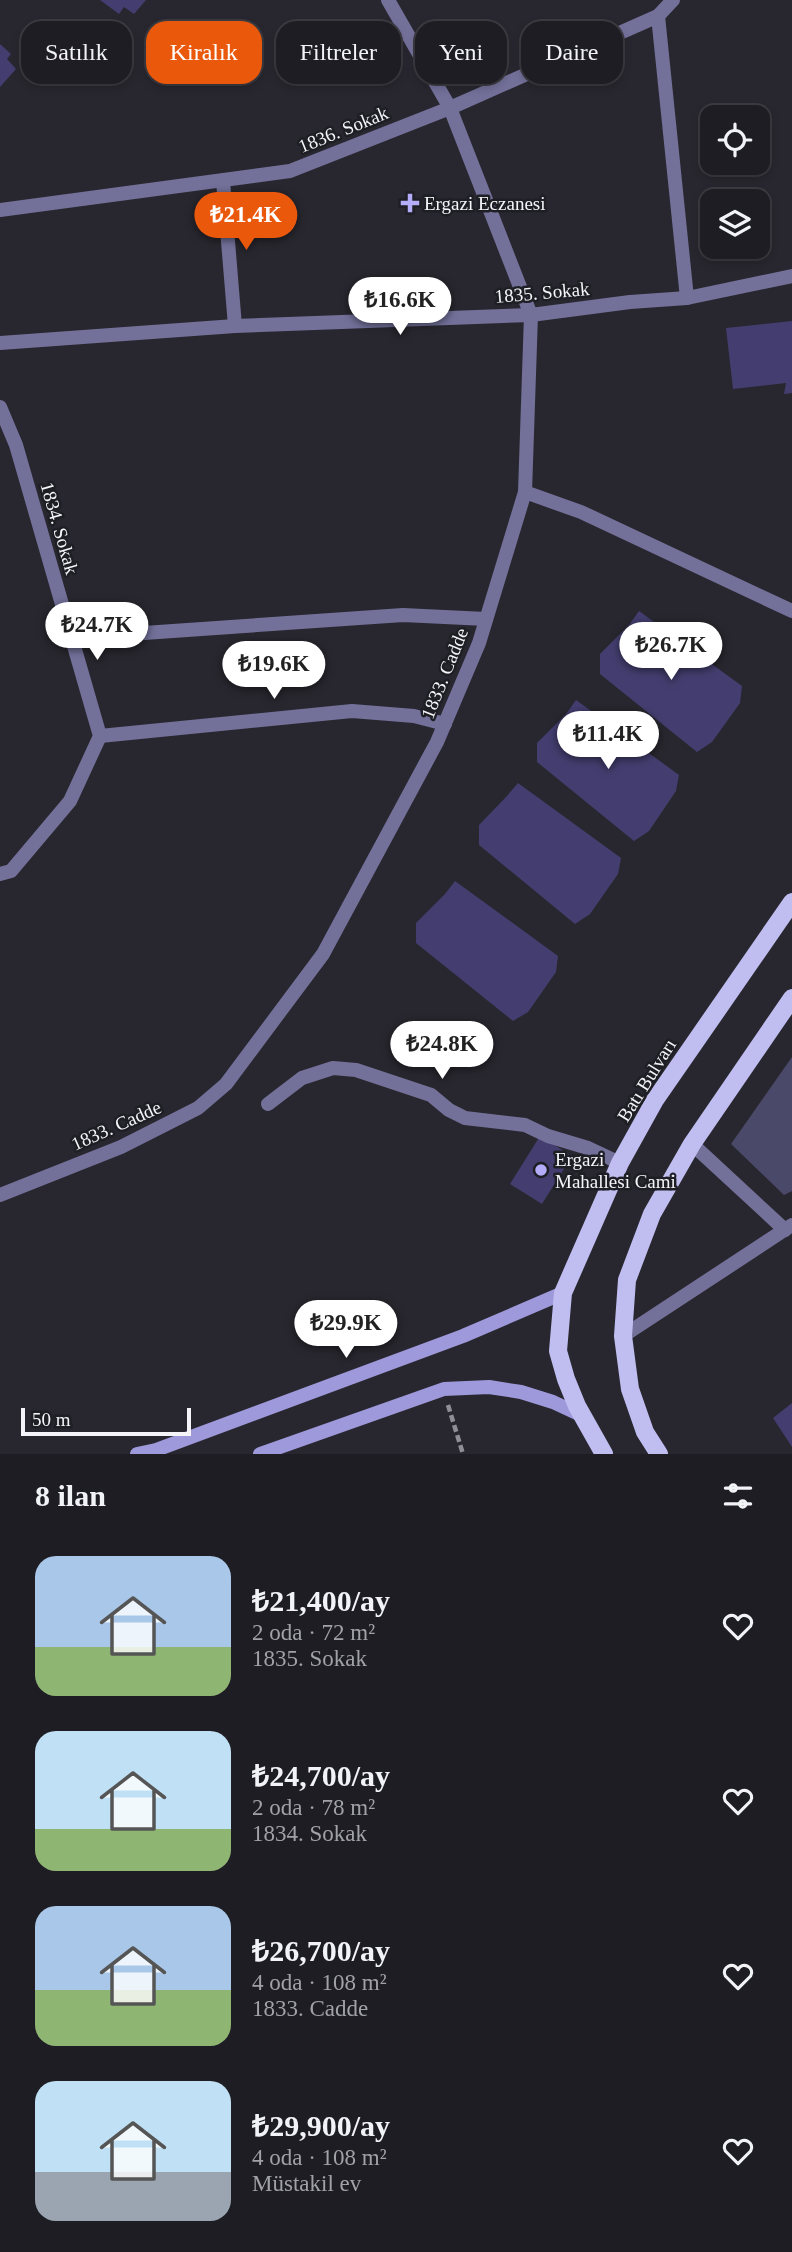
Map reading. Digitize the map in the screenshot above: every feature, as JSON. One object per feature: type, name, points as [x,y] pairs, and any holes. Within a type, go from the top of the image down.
[{"type":"main road","name":"Batı Bulvarı","points":[[604,1454],[566,1379],[558,1351],[564,1293],[620,1163],[655,1100],[792,902]]},
{"type":"main road","points":[[659,1454],[645,1432],[630,1389],[624,1336],[626,1280],[652,1214],[692,1144],[792,998]]},
{"type":"main road","points":[[136,1454],[156,1450],[463,1336],[564,1293]]},
{"type":"main road","points":[[260,1454],[444,1389],[489,1387],[521,1392],[553,1402],[583,1416]]},
{"type":"street","name":"1833. Cadde","points":[[0,1195],[121,1147],[198,1108],[226,1084],[323,954],[437,742],[479,643],[525,492],[531,315],[450,108],[388,0]]},
{"type":"street","name":"1836. Sokak","points":[[0,210],[290,171],[450,108],[658,16],[673,0]]},
{"type":"street","points":[[658,16],[687,298]]},
{"type":"street","points":[[223,181],[235,326]]},
{"type":"street","name":"1835. Sokak","points":[[0,342],[235,326],[531,315],[630,302],[687,298],[792,276]]},
{"type":"street","name":"1834. Sokak","points":[[0,407],[16,445],[100,736]]},
{"type":"street","points":[[525,492],[581,512],[792,611]]},
{"type":"street","points":[[73,641],[144,633],[403,615],[486,619]]},
{"type":"street","points":[[0,874],[10,871],[70,801],[100,736],[352,711],[414,716],[445,724]]},
{"type":"street","points":[[268,1104],[302,1078],[333,1068],[356,1070],[431,1096],[465,1118],[525,1125],[620,1163]]},
{"type":"street","points":[[624,1336],[788,1228],[692,1144]]},
{"type":"path","points":[[444,1389],[463,1454]]},
{"type":"shaded area","points":[[792,1057],[792,1191],[784,1195],[731,1144]]},
{"type":"building","points":[[100,0],[146,0],[134,14],[124,7],[119,14]]},
{"type":"building","points":[[0,44],[11,54],[7,59],[16,69],[0,87]]},
{"type":"building","points":[[792,321],[792,393],[784,394],[786,383],[733,389],[726,328]]},
{"type":"building","points":[[639,611],[742,686],[740,703],[712,742],[697,752],[600,674],[600,654]]},
{"type":"building","points":[[576,700],[679,775],[676,791],[649,831],[634,841],[537,762],[537,743]]},
{"type":"building","points":[[518,783],[621,858],[618,874],[590,914],[575,924],[479,845],[479,825]]},
{"type":"building","points":[[455,881],[558,956],[556,972],[528,1012],[513,1021],[416,943],[416,923]]},
{"type":"building","name":"Ergazi Mahallesi Cami","points":[[540,1136],[572,1156],[542,1204],[510,1184]]},
{"type":"building","points":[[792,1403],[792,1447],[773,1418]]},
{"type":"place","name":"Ergazi Eczanesi","points":[[410,203]]},
{"type":"place","name":"Ergazi Mahallesi Cami","points":[[541,1170]]}]
